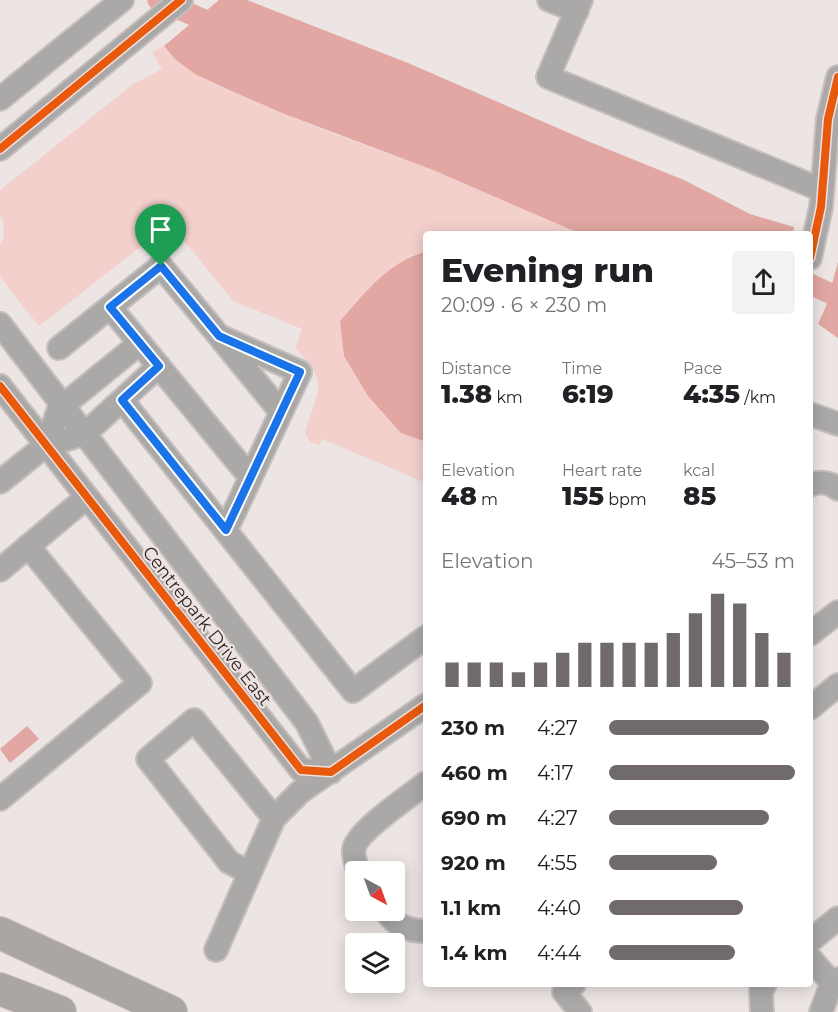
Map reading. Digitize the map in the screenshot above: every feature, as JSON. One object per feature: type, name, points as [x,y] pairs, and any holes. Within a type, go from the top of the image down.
[{"type":"highway","points":[[0,933],[171,1012]]},
{"type":"highway","points":[[0,989],[60,1012]]},
{"type":"street","points":[[0,99],[122,0]]},
{"type":"street","points":[[0,149],[181,0]]},
{"type":"street","points":[[549,0],[579,6],[548,77],[822,198]]},
{"type":"street","points":[[813,243],[822,198],[828,119],[838,77]]},
{"type":"street","points":[[59,348],[161,266],[281,412]]},
{"type":"street","points":[[110,307],[250,477]]},
{"type":"street","name":"Centrepark Drive East","points":[[0,324],[307,723],[331,772],[301,770],[0,386]]},
{"type":"street","points":[[219,336],[300,372],[226,530]]},
{"type":"street","points":[[46,445],[62,405],[140,343]]},
{"type":"street","points":[[0,482],[46,445],[85,432],[159,366]]},
{"type":"street","points":[[122,400],[353,691],[423,639]]},
{"type":"street","points":[[813,415],[838,424]]},
{"type":"street","points":[[813,483],[834,485],[838,489]]},
{"type":"street","points":[[0,570],[87,497]]},
{"type":"street","points":[[0,799],[140,683],[27,546]]},
{"type":"street","points":[[813,632],[838,612]]},
{"type":"street","points":[[813,706],[838,685]]},
{"type":"street","points":[[216,950],[274,818],[300,792],[423,707]]},
{"type":"street","points":[[250,873],[229,862],[148,759],[194,720],[274,818]]},
{"type":"street","points":[[356,861],[354,848],[364,832],[423,785]]},
{"type":"street","points":[[813,938],[838,918]]},
{"type":"street","points":[[393,921],[404,928],[423,931]]},
{"type":"street","points":[[813,961],[835,981],[821,1012]]},
{"type":"street","points":[[565,987],[580,1012]]},
{"type":"street","points":[[762,1012],[761,991],[763,987]]},
{"type":"shaded area","points":[[219,0],[247,0],[408,63],[684,180],[750,214],[794,227],[793,231],[574,231],[433,170],[282,113],[229,90],[195,74],[176,60],[164,46]]},
{"type":"shaded area","points":[[164,46],[195,73],[231,91],[299,120],[449,177],[574,231],[423,231],[423,252],[408,257],[401,433],[423,441],[423,482],[322,439],[319,445],[310,442],[305,433],[318,388],[314,370],[295,348],[302,329],[233,301],[181,237],[163,250],[152,238],[39,326],[0,277],[0,245],[4,236],[3,221],[0,216],[0,190],[132,85],[162,69],[152,52]]},
{"type":"shaded area","points":[[423,252],[423,441],[401,433],[368,396],[344,356],[340,321],[388,271]]},
{"type":"shaded area","points":[[838,262],[838,338],[818,324],[826,306]]},
{"type":"shaded area","points":[[27,726],[39,739],[10,763],[0,749]]},
{"type":"waterway","points":[[158,0],[223,28]]},
{"type":"waterway","points":[[813,285],[838,297]]},
{"type":"cycle path","points":[[0,149],[181,0]]},
{"type":"cycle path","points":[[813,244],[821,207],[828,119],[838,77]]},
{"type":"cycle path","points":[[0,386],[301,770],[331,772],[423,707]]},
{"type":"route","points":[[161,266],[219,336],[300,372],[226,530],[122,400],[159,366],[110,307],[161,266]]}]
